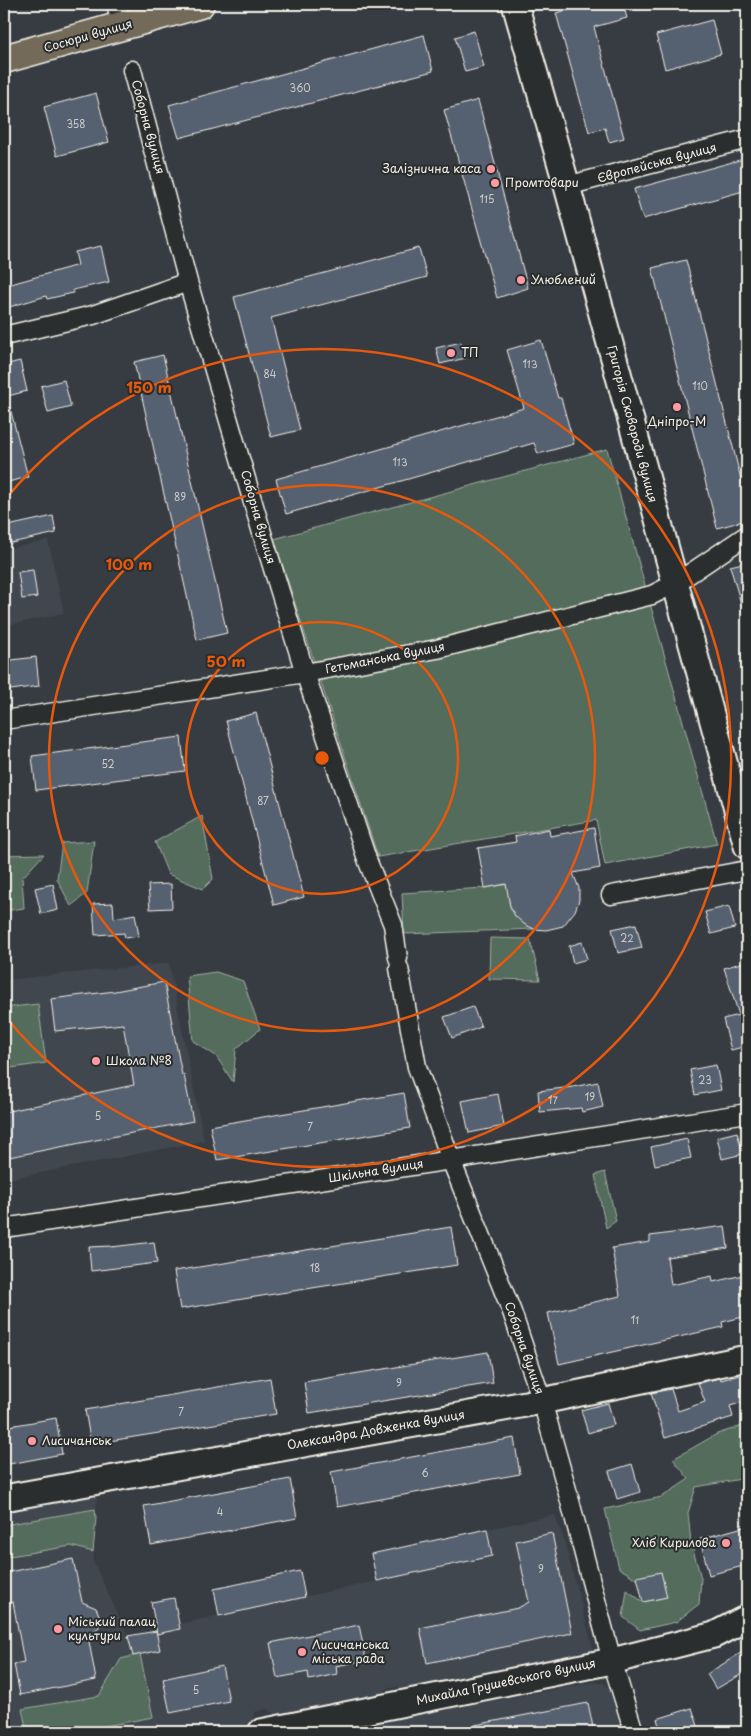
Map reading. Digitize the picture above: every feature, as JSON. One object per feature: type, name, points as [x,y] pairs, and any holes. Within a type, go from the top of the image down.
[{"type":"main road","name":"Сосюри вулиця","points":[[4,59],[119,15],[200,4]]},
{"type":"street","name":"Григорія Сковороди вулиця","points":[[515,4],[568,186],[747,846]]},
{"type":"street","name":"Соборна вулиця","points":[[132,70],[188,282],[305,673],[368,862],[393,925],[398,963],[418,1067],[451,1160],[512,1312],[542,1401],[612,1661],[634,1732]]},
{"type":"street","name":"Європейська вулиця","points":[[568,186],[747,139]]},
{"type":"street","points":[[4,336],[93,315],[188,282]]},
{"type":"street","name":"Гетьманська вулиця","points":[[4,720],[305,673],[438,649],[652,595],[676,584],[747,535]]},
{"type":"street","points":[[611,895],[747,870]]},
{"type":"street","name":"Шкільна вулиця","points":[[4,1228],[747,1113]]},
{"type":"street","name":"Олександра Довженка вулиця","points":[[4,1498],[542,1401],[747,1358]]},
{"type":"street","name":"Михайла Грушевського вулиця","points":[[261,1732],[612,1661],[714,1635],[747,1618]]},
{"type":"shaded area","points":[[48,540],[64,613],[4,626],[4,550]]},
{"type":"shaded area","name":"Школа №8","points":[[169,963],[204,1141],[4,1180],[4,980]]},
{"type":"shaded area","points":[[97,1496],[93,1561],[128,1636],[133,1656],[159,1651],[156,1634],[180,1629],[179,1624],[492,1556],[487,1529],[555,1515],[563,1537],[594,1652],[593,1654],[404,1692],[398,1687],[386,1689],[380,1695],[282,1715],[272,1713],[267,1709],[255,1712],[252,1722],[247,1726],[216,1732],[7,1732],[4,1717],[4,1512]]},
{"type":"shaded area","points":[[595,1682],[605,1684],[612,1691],[625,1732],[327,1732]]},
{"type":"green space","points":[[607,449],[717,844],[605,865],[596,820],[378,857],[274,539]]},
{"type":"green space","points":[[202,816],[213,879],[203,889],[168,874],[155,842]]},
{"type":"green space","points":[[94,841],[87,893],[71,906],[57,879],[62,843]]},
{"type":"green space","points":[[44,854],[22,878],[24,908],[4,911],[4,855]]},
{"type":"green space","points":[[509,884],[510,906],[521,921],[535,929],[404,934],[402,893],[485,888]]},
{"type":"green space","points":[[490,938],[530,939],[540,980],[489,979]]},
{"type":"green space","points":[[216,972],[243,981],[260,1029],[236,1049],[233,1082],[216,1056],[193,1041],[187,976]]},
{"type":"green space","points":[[38,1004],[46,1063],[4,1069],[4,1008]]},
{"type":"green space","points":[[605,1172],[616,1221],[606,1228],[595,1175]]},
{"type":"green space","points":[[747,1419],[747,1475],[741,1479],[696,1487],[688,1513],[691,1543],[701,1578],[699,1604],[676,1622],[640,1630],[623,1617],[627,1590],[643,1602],[666,1597],[619,1568],[605,1509],[662,1497],[689,1479],[673,1459],[717,1434],[742,1426]]},
{"type":"green space","points":[[95,1509],[93,1552],[71,1546],[4,1557],[4,1525]]},
{"type":"green space","points":[[140,1654],[153,1717],[74,1732],[27,1732],[22,1709],[99,1696],[121,1659]]},
{"type":"building","points":[[592,4],[623,4],[627,18],[594,27],[624,138],[609,142],[605,128],[589,132],[556,13]]},
{"type":"building","points":[[712,20],[721,54],[665,69],[656,35]]},
{"type":"building","points":[[474,31],[484,67],[465,72],[455,37]]},
{"type":"building","points":[[424,35],[433,71],[179,138],[169,105]]},
{"type":"building","points":[[96,93],[109,142],[57,156],[44,107]]},
{"type":"building","points":[[478,100],[528,288],[497,298],[444,110]]},
{"type":"building","points":[[747,158],[747,190],[643,219],[634,189]]},
{"type":"building","points":[[101,246],[109,282],[73,290],[73,293],[47,299],[46,296],[6,308],[4,286],[78,265],[75,252]]},
{"type":"building","points":[[419,248],[427,277],[271,318],[300,430],[271,437],[234,297]]},
{"type":"building","points":[[686,260],[747,503],[747,520],[717,528],[652,268]]},
{"type":"building","points":[[541,340],[558,398],[561,398],[574,444],[538,454],[534,443],[286,514],[276,479],[524,408],[507,350]]},
{"type":"building","name":"ТП","points":[[461,342],[466,358],[440,364],[436,348]]},
{"type":"building","points":[[163,355],[227,633],[197,640],[134,362]]},
{"type":"building","points":[[20,361],[27,391],[4,397],[4,365]]},
{"type":"building","points":[[64,380],[71,407],[48,413],[41,386]]},
{"type":"building","points":[[4,404],[9,404],[28,477],[4,483]]},
{"type":"building","points":[[53,516],[56,533],[11,543],[8,526]]},
{"type":"building","points":[[747,562],[747,611],[743,611],[730,566]]},
{"type":"building","points":[[33,570],[37,597],[22,599],[18,572]]},
{"type":"building","points":[[36,657],[39,686],[4,691],[4,661]]},
{"type":"building","points":[[256,713],[304,897],[274,905],[226,721]]},
{"type":"building","points":[[181,737],[185,771],[36,790],[32,756]]},
{"type":"building","points":[[594,828],[600,868],[573,873],[579,888],[579,900],[575,911],[563,926],[546,930],[534,929],[524,924],[515,916],[510,906],[506,884],[485,888],[478,848],[516,842],[515,836],[549,829],[550,836]]},
{"type":"building","points":[[53,884],[58,910],[41,914],[35,888]]},
{"type":"building","points":[[171,884],[172,908],[150,909],[148,885]]},
{"type":"building","points":[[113,903],[114,918],[135,914],[139,936],[125,938],[124,933],[95,935],[93,904]]},
{"type":"building","points":[[729,906],[735,928],[711,934],[705,912]]},
{"type":"building","points":[[636,924],[642,948],[618,953],[612,929]]},
{"type":"building","points":[[582,942],[587,959],[573,963],[569,946]]},
{"type":"building","points":[[744,962],[747,972],[747,1046],[731,1050],[723,1019],[739,1015],[724,968]]},
{"type":"building","points":[[164,982],[193,1121],[4,1158],[4,1112],[134,1085],[123,1024],[55,1031],[51,999],[115,991]]},
{"type":"building","points":[[473,1007],[481,1027],[452,1038],[444,1017]]},
{"type":"building","points":[[716,1065],[721,1090],[695,1095],[690,1070]]},
{"type":"building","points":[[598,1082],[603,1107],[582,1112],[581,1108],[540,1112],[538,1091]]},
{"type":"building","points":[[404,1093],[410,1128],[217,1160],[210,1126]]},
{"type":"building","points":[[498,1094],[504,1126],[469,1133],[462,1101]]},
{"type":"building","points":[[737,1132],[743,1154],[722,1159],[717,1137]]},
{"type":"building","points":[[687,1139],[691,1158],[655,1165],[651,1147]]},
{"type":"building","points":[[725,1226],[728,1248],[667,1257],[671,1285],[712,1276],[713,1282],[747,1274],[747,1316],[722,1322],[723,1327],[559,1364],[548,1313],[620,1296],[612,1248],[650,1242],[650,1236]]},
{"type":"building","points":[[451,1227],[457,1265],[180,1309],[174,1271]]},
{"type":"building","points":[[154,1242],[157,1263],[91,1271],[89,1247],[111,1247]]},
{"type":"building","points":[[488,1352],[493,1383],[309,1413],[304,1382]]},
{"type":"building","points":[[747,1373],[747,1401],[730,1406],[733,1417],[665,1438],[651,1393],[671,1389],[678,1411],[705,1402],[698,1383],[720,1378],[721,1380]]},
{"type":"building","points":[[270,1378],[276,1414],[91,1444],[85,1410]]},
{"type":"building","points":[[608,1403],[614,1425],[588,1433],[581,1410]]},
{"type":"building","name":"Лисичанськ","points":[[56,1418],[62,1454],[4,1465],[4,1427]]},
{"type":"building","points":[[514,1438],[520,1474],[337,1507],[331,1472]]},
{"type":"building","points":[[632,1464],[640,1492],[617,1499],[609,1471]]},
{"type":"building","points":[[290,1479],[297,1518],[151,1545],[144,1506]]},
{"type":"building","points":[[747,1526],[747,1565],[709,1575],[700,1539]]},
{"type":"building","points":[[487,1529],[492,1556],[377,1581],[371,1554]]},
{"type":"building","points":[[552,1533],[572,1633],[427,1663],[420,1628],[518,1608],[529,1602],[516,1541]]},
{"type":"building","name":"Міський палац культури","points":[[73,1559],[82,1602],[96,1608],[100,1617],[99,1627],[88,1636],[96,1680],[20,1695],[14,1664],[24,1662],[13,1602],[4,1604],[4,1573]]},
{"type":"building","points":[[300,1571],[305,1597],[219,1616],[214,1589]]},
{"type":"building","points":[[661,1572],[667,1597],[643,1602],[637,1577]]},
{"type":"building","points":[[174,1598],[180,1629],[157,1634],[151,1602]]},
{"type":"building","points":[[359,1625],[366,1660],[336,1666],[337,1674],[309,1680],[308,1672],[277,1678],[270,1643]]},
{"type":"building","points":[[156,1631],[160,1650],[133,1656],[128,1636]]},
{"type":"building","points":[[747,1649],[747,1671],[716,1689],[707,1674]]},
{"type":"building","points":[[222,1666],[229,1701],[170,1713],[163,1679]]},
{"type":"building","points":[[588,1703],[594,1732],[476,1732],[475,1725]]},
{"type":"building","points":[[692,1708],[700,1732],[661,1732],[657,1719]]},
{"type":"place","name":"Залiзнична каса","points":[[491,169]]},
{"type":"place","name":"Промтовари","points":[[495,183]]},
{"type":"place","name":"Улюблений","points":[[521,280]]},
{"type":"place","name":"ТП","points":[[451,353]]},
{"type":"place","name":"Днiпро-М","points":[[677,407]]},
{"type":"place","name":"Школа №8","points":[[96,1061]]},
{"type":"place","name":"Лисичанськ","points":[[32,1441]]},
{"type":"place","name":"Хліб Кирилова","points":[[726,1543]]},
{"type":"place","name":"Міський палац культури","points":[[58,1629]]},
{"type":"place","name":"Лисичанська міська рада","points":[[302,1652]]}]
